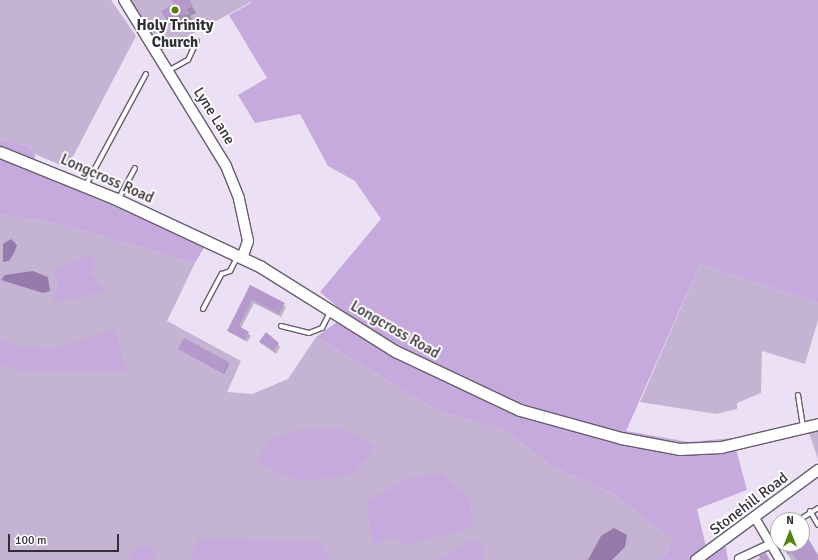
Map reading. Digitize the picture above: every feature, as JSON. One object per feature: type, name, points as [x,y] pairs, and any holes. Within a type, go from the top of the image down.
[{"type":"main road","name":"Longcross Road","points":[[0,152],[86,186],[240,257],[296,286],[395,351],[481,394],[520,410],[622,438],[663,447],[708,449],[818,424]]},
{"type":"street","name":"Lyne Lane","points":[[124,0],[167,71],[216,147],[234,183],[248,241],[240,257]]},
{"type":"street","name":"Stonehill Road","points":[[696,560],[755,518],[818,470]]},
{"type":"street","points":[[755,518],[770,542]]},
{"type":"street","points":[[739,559],[770,544]]},
{"type":"lane","points":[[167,71],[188,60],[197,41]]},
{"type":"lane","points":[[86,186],[146,74]]},
{"type":"lane","points":[[118,200],[135,168]]},
{"type":"lane","points":[[203,309],[222,274],[230,271],[240,257]]},
{"type":"lane","points":[[282,326],[301,333],[316,331],[326,324],[331,310]]},
{"type":"lane","points":[[798,396],[800,428]]},
{"type":"lane","points":[[818,508],[810,511],[818,525]]},
{"type":"shaded area","points":[[0,0],[111,0],[136,36],[67,168],[35,154],[29,146],[0,140]]},
{"type":"shaded area","points":[[130,0],[250,0],[251,2],[161,51]]},
{"type":"shaded area","points":[[250,0],[818,0],[818,303],[700,264],[626,431],[689,442],[733,438],[747,490],[697,509],[706,547],[726,547],[728,560],[657,560],[665,555],[672,540],[615,495],[550,465],[503,429],[440,412],[316,337],[347,315],[320,292],[381,219],[355,181],[328,166],[300,114],[255,123],[238,95],[267,78],[229,15],[251,3]]},
{"type":"shaded area","points":[[0,140],[29,146],[35,154],[34,171],[205,246],[195,263],[60,224],[0,214]]},
{"type":"shaded area","points":[[0,214],[60,224],[195,263],[167,321],[241,361],[227,392],[252,394],[288,379],[316,337],[440,412],[503,429],[550,465],[615,495],[672,540],[665,555],[657,560],[0,560]]},
{"type":"shaded area","points":[[11,239],[17,245],[9,261],[3,262],[3,244]]},
{"type":"shaded area","points":[[89,255],[95,262],[89,273],[106,292],[55,301],[52,299],[58,290],[58,278],[53,270]]},
{"type":"shaded area","points":[[700,264],[818,303],[818,320],[805,364],[762,351],[761,393],[737,403],[737,409],[716,414],[640,402]]},
{"type":"shaded area","points":[[33,271],[48,277],[50,291],[43,293],[1,280],[5,275]]},
{"type":"shaded area","points":[[115,329],[126,371],[27,371],[0,364],[0,340],[23,347],[57,349]]},
{"type":"shaded area","points":[[342,428],[375,446],[353,475],[302,481],[257,463],[268,439],[296,431]]},
{"type":"shaded area","points":[[818,428],[818,459],[808,430]]},
{"type":"shaded area","points":[[442,473],[468,497],[473,522],[468,528],[408,545],[390,536],[374,546],[366,503],[404,480]]},
{"type":"shaded area","points":[[614,528],[627,535],[625,547],[612,560],[588,560],[601,536]]},
{"type":"shaded area","points":[[199,539],[319,542],[329,560],[190,560]]},
{"type":"shaded area","points":[[471,540],[482,543],[484,560],[439,560]]},
{"type":"shaded area","points":[[152,546],[156,560],[130,560],[135,548]]},
{"type":"building","name":"Holy Trinity Church","points":[[171,0],[190,0],[193,6],[187,9],[190,14],[165,18],[161,11],[174,4]]},
{"type":"building","points":[[250,285],[285,303],[279,314],[252,300],[239,326],[249,332],[245,340],[227,331]]},
{"type":"building","points":[[266,332],[279,343],[274,351],[259,342]]},
{"type":"building","points":[[184,338],[229,362],[223,373],[178,349]]},
{"type":"building","points":[[810,542],[818,555],[818,560],[797,560],[792,553],[788,555],[786,552],[810,552]]},
{"type":"building","points":[[766,553],[770,560],[762,560],[759,556]]},
{"type":"place","name":"Holy Trinity Church","points":[[175,10]]}]
